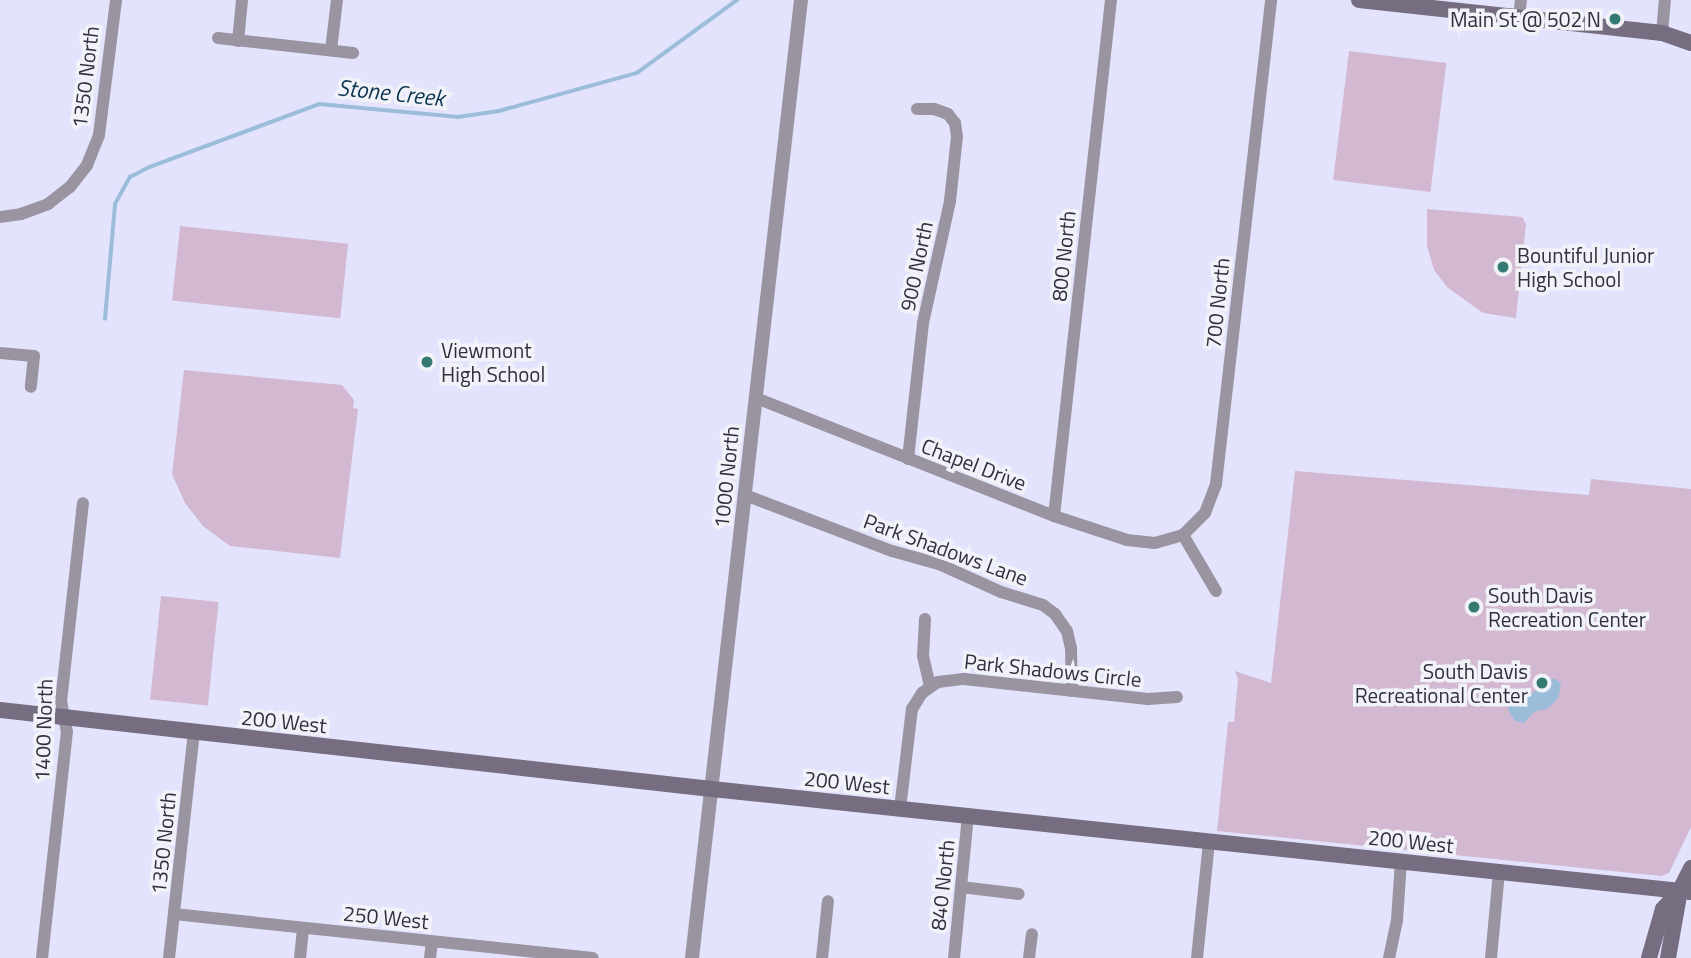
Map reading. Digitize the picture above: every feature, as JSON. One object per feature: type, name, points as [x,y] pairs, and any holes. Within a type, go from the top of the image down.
[{"type":"main road","points":[[1359,0],[1662,33],[1691,32]]},
{"type":"main road","points":[[1662,33],[1691,43]]},
{"type":"main road","name":"200 West","points":[[0,710],[712,789],[1686,891]]},
{"type":"main road","points":[[1668,958],[1691,868]]},
{"type":"main road","points":[[1649,958],[1663,909],[1686,891]]},
{"type":"street","name":"1350 North","points":[[0,216],[40,208],[65,192],[87,165],[99,135],[117,0]]},
{"type":"street","points":[[238,41],[242,0]]},
{"type":"street","points":[[331,50],[337,0]]},
{"type":"street","name":"1000 North","points":[[692,958],[801,0]]},
{"type":"street","name":"800 North","points":[[1054,516],[1111,0]]},
{"type":"street","name":"700 North","points":[[1183,535],[1205,513],[1216,484],[1271,0]]},
{"type":"street","points":[[1519,18],[1521,0]]},
{"type":"street","points":[[1662,33],[1665,0]]},
{"type":"street","points":[[218,38],[353,53]]},
{"type":"street","name":"900 North","points":[[908,459],[923,323],[950,201],[957,137],[955,124],[948,114],[934,109],[917,109]]},
{"type":"street","points":[[0,353],[34,356],[32,387]]},
{"type":"street","name":"Chapel Drive","points":[[756,398],[1054,516],[1136,543],[1155,543],[1183,535]]},
{"type":"street","name":"Park Shadows Lane","points":[[745,495],[892,551],[939,564],[1001,592],[1043,605],[1055,614],[1067,631],[1071,648],[1072,691]]},
{"type":"street","name":"1400 North","points":[[43,958],[67,733],[61,702],[83,503]]},
{"type":"street","points":[[1183,535],[1216,591]]},
{"type":"street","points":[[900,809],[912,709],[930,686],[923,656],[925,619]]},
{"type":"street","name":"Park Shadows Circle","points":[[930,686],[946,679],[964,678],[1160,699],[1177,697]]},
{"type":"street","name":"1350 North","points":[[169,958],[194,732]]},
{"type":"street","name":"840 North","points":[[954,958],[968,816]]},
{"type":"street","points":[[1197,958],[1209,841]]},
{"type":"street","points":[[1389,958],[1397,920],[1401,861]]},
{"type":"street","points":[[1490,958],[1499,871]]},
{"type":"street","points":[[961,887],[1019,894]]},
{"type":"street","points":[[822,958],[828,901]]},
{"type":"street","name":"250 West","points":[[174,914],[593,958]]},
{"type":"street","points":[[300,958],[303,928]]},
{"type":"street","points":[[1028,958],[1032,934]]},
{"type":"street","points":[[430,958],[432,941]]},
{"type":"shaded area","points":[[1349,51],[1446,63],[1430,192],[1333,180]]},
{"type":"shaded area","points":[[1427,209],[1522,217],[1526,224],[1516,318],[1483,313],[1447,287],[1434,270],[1427,246]]},
{"type":"shaded area","points":[[180,226],[348,244],[340,318],[172,301]]},
{"type":"shaded area","points":[[184,370],[342,385],[354,400],[353,408],[358,409],[340,558],[230,546],[203,526],[185,503],[172,474]]},
{"type":"shaded area","points":[[1295,471],[1589,495],[1591,479],[1691,489],[1691,827],[1669,873],[1661,876],[1217,831],[1228,722],[1234,722],[1238,679],[1235,671],[1271,683]]},
{"type":"shaded area","points":[[161,596],[219,602],[208,705],[150,699]]},
{"type":"water","points":[[1548,679],[1556,679],[1561,684],[1558,699],[1547,709],[1535,711],[1524,723],[1515,721],[1508,710],[1510,703],[1516,698],[1528,697]]},
{"type":"waterway","name":"Stone Creek","points":[[105,319],[115,204],[130,177],[150,167],[319,104],[458,117],[499,111],[637,73],[737,0]]},
{"type":"place","name":"Main St @ 502 N","points":[[1615,19]]},
{"type":"place","name":"Bountiful Junior High School","points":[[1503,267]]},
{"type":"place","name":"Viewmont High School","points":[[427,362]]},
{"type":"place","name":"South Davis Recreation Center","points":[[1474,607]]},
{"type":"place","name":"South Davis Recreational Center","points":[[1542,683]]}]
